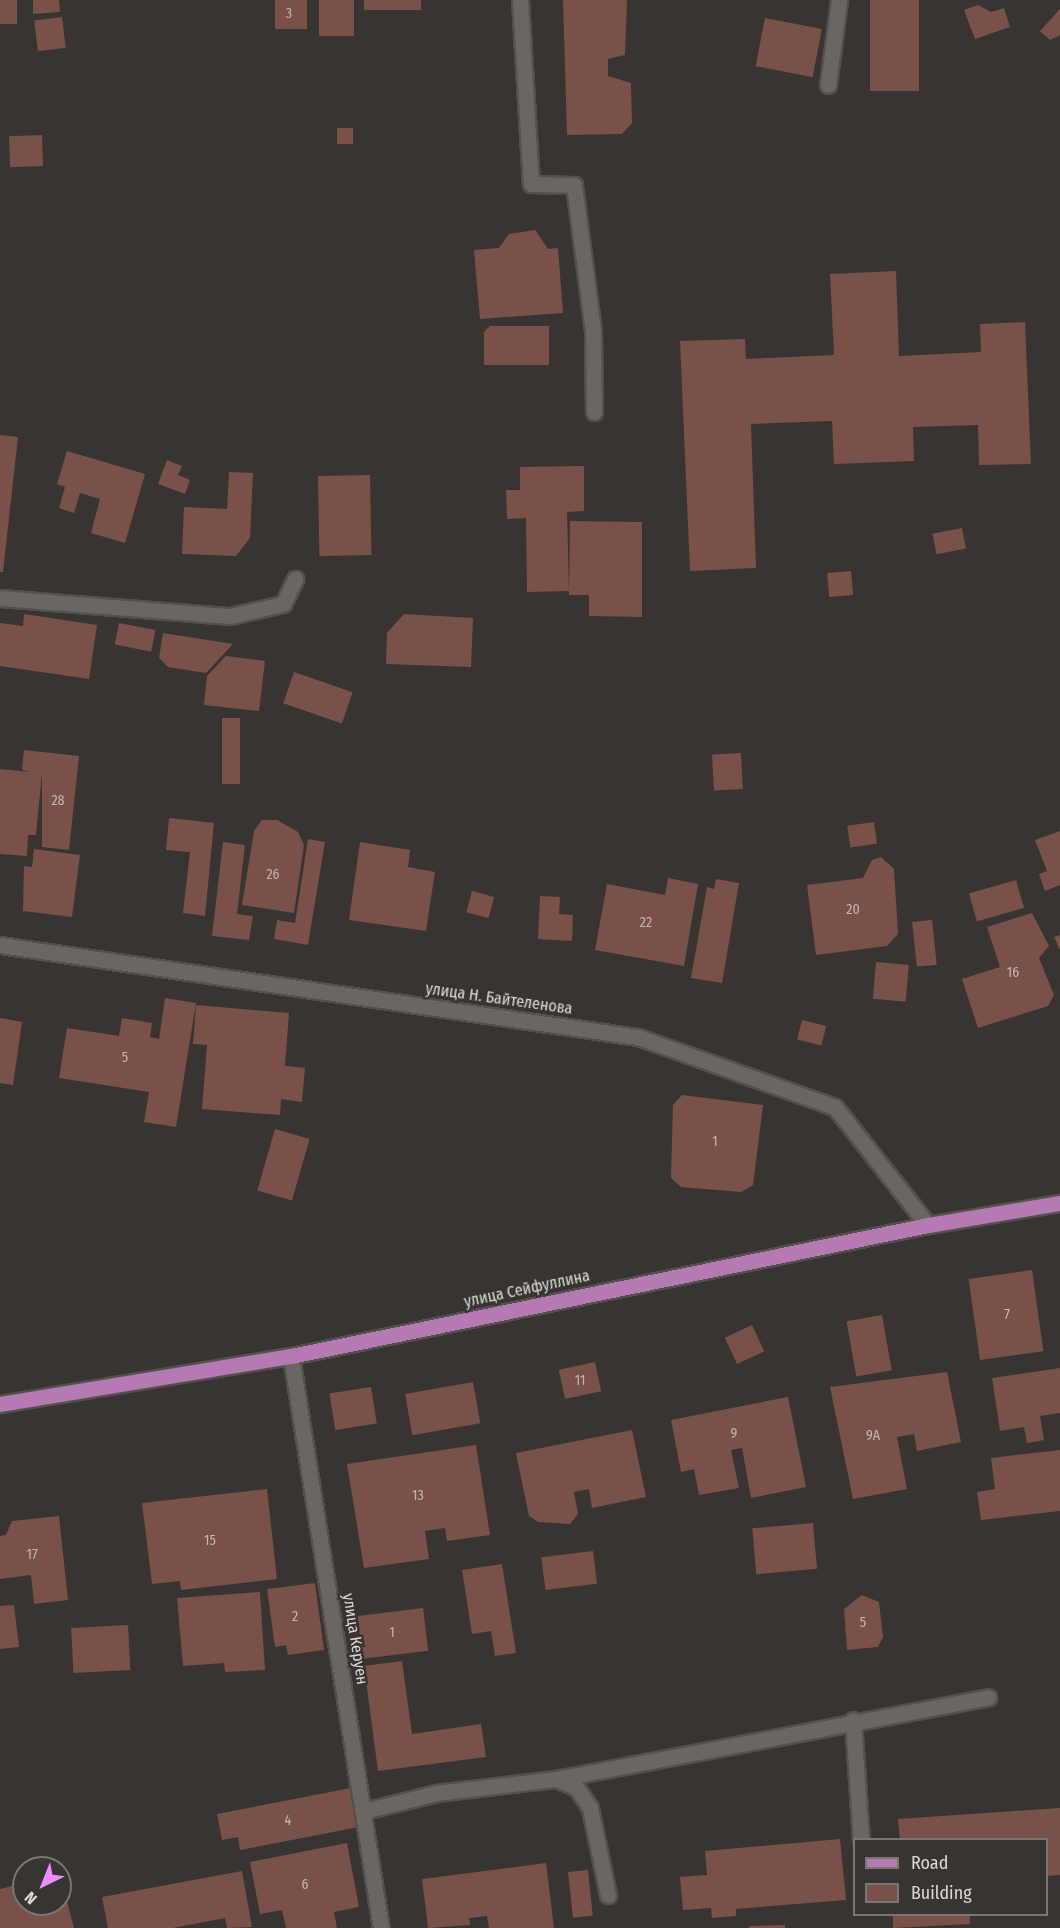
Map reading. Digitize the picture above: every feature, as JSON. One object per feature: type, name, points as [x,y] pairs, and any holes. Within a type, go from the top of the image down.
[{"type":"main road","name":"улица Сейфуллина","points":[[0,1404],[291,1356],[928,1225],[1060,1203]]},
{"type":"street","points":[[520,0],[531,184],[574,185],[593,332],[594,412]]},
{"type":"street","points":[[828,86],[839,0]]},
{"type":"street","points":[[0,598],[230,616],[283,604],[295,579]]},
{"type":"street","name":"улица Н. Байтеленова","points":[[0,945],[638,1037],[835,1107],[928,1225]]},
{"type":"street","name":"улица Керуен","points":[[291,1356],[381,1928]]},
{"type":"street","points":[[364,1811],[435,1793],[556,1779],[853,1720],[988,1697]]},
{"type":"street","points":[[853,1720],[861,1838]]},
{"type":"street","points":[[556,1779],[576,1787],[590,1808],[608,1895]]},
{"type":"building","points":[[0,0],[17,0],[17,24],[0,24]]},
{"type":"building","points":[[33,0],[59,0],[60,12],[33,14]]},
{"type":"building","points":[[275,0],[307,0],[307,29],[275,29]]},
{"type":"building","points":[[319,0],[354,0],[354,36],[319,36]]},
{"type":"building","points":[[364,0],[421,0],[421,10],[364,10]]},
{"type":"building","points":[[563,0],[627,0],[625,55],[608,59],[608,76],[631,83],[632,123],[622,134],[567,135]]},
{"type":"building","points":[[870,0],[919,0],[919,91],[870,91]]},
{"type":"building","points":[[978,5],[991,12],[1004,8],[1010,27],[975,39],[964,10]]},
{"type":"building","points":[[1060,9],[1060,35],[1050,40],[1040,31]]},
{"type":"building","points":[[62,17],[66,48],[38,51],[34,20]]},
{"type":"building","points":[[765,18],[822,29],[813,77],[756,66]]},
{"type":"building","points":[[337,128],[353,128],[353,144],[337,144]]},
{"type":"building","points":[[42,135],[43,166],[10,167],[9,136]]},
{"type":"building","points":[[535,230],[548,249],[558,248],[563,313],[480,319],[474,250],[499,248],[509,234]]},
{"type":"building","points":[[896,271],[899,356],[981,352],[980,324],[1025,322],[1031,464],[979,465],[978,425],[913,427],[914,461],[834,464],[832,421],[751,424],[756,568],[690,571],[680,341],[745,339],[746,359],[834,355],[830,274]]},
{"type":"building","points":[[490,326],[549,326],[549,365],[484,365],[484,332]]},
{"type":"building","points":[[0,435],[18,437],[3,572],[0,572]]},
{"type":"building","points":[[67,451],[145,474],[125,543],[91,533],[100,499],[80,493],[74,513],[59,508],[65,487],[57,484]]},
{"type":"building","points":[[167,460],[182,466],[178,475],[190,480],[185,494],[158,484]]},
{"type":"building","points":[[584,466],[584,511],[567,512],[569,591],[527,592],[526,518],[507,519],[506,490],[520,490],[520,467]]},
{"type":"building","points":[[229,472],[253,473],[250,538],[236,556],[182,554],[184,507],[227,509]]},
{"type":"building","points":[[370,475],[371,555],[319,556],[318,476]]},
{"type":"building","points":[[570,521],[642,522],[642,617],[589,616],[589,595],[569,595]]},
{"type":"building","points":[[962,528],[966,549],[937,554],[933,534]]},
{"type":"building","points":[[851,571],[853,595],[829,597],[827,573]]},
{"type":"building","points":[[24,614],[97,625],[89,679],[0,666],[0,623],[23,626]]},
{"type":"building","points":[[404,614],[473,618],[471,667],[386,664],[387,633]]},
{"type":"building","points":[[119,623],[155,630],[151,652],[115,645]]},
{"type":"building","points":[[163,633],[233,644],[206,673],[168,667],[159,658]]},
{"type":"building","points":[[226,656],[265,661],[259,711],[204,705],[207,676]]},
{"type":"building","points":[[294,672],[353,692],[342,723],[283,703]]},
{"type":"building","points":[[222,718],[240,718],[240,784],[222,784]]},
{"type":"building","points":[[24,750],[79,756],[69,850],[42,847],[42,772],[36,835],[28,835],[27,856],[0,854],[0,769],[31,772],[22,770]]},
{"type":"building","points":[[741,753],[743,789],[714,790],[712,755]]},
{"type":"building","points":[[169,818],[214,823],[205,916],[183,913],[190,852],[166,850]]},
{"type":"building","points":[[262,820],[277,820],[298,832],[304,845],[294,913],[242,905],[254,831]]},
{"type":"building","points":[[874,822],[877,844],[850,848],[847,826]]},
{"type":"building","points":[[1060,831],[1060,885],[1045,891],[1039,874],[1047,871],[1035,840]]},
{"type":"building","points":[[308,839],[325,842],[308,945],[274,939],[277,920],[295,923]]},
{"type":"building","points":[[223,842],[245,845],[237,914],[253,916],[249,940],[212,936]]},
{"type":"building","points":[[360,842],[410,850],[408,867],[435,872],[426,931],[349,920]]},
{"type":"building","points":[[34,849],[80,855],[72,917],[23,911],[24,866],[32,867]]},
{"type":"building","points":[[881,857],[894,869],[898,934],[887,946],[816,955],[807,885],[863,878],[872,860]]},
{"type":"building","points":[[668,878],[698,884],[684,966],[595,950],[607,884],[665,895]]},
{"type":"building","points":[[716,879],[739,883],[722,983],[691,978],[707,887],[714,889]]},
{"type":"building","points":[[1016,880],[1024,908],[977,921],[969,894]]},
{"type":"building","points":[[472,891],[494,897],[489,918],[466,912]]},
{"type":"building","points":[[540,896],[560,897],[559,914],[573,915],[572,941],[538,939]]},
{"type":"building","points":[[1032,913],[1049,946],[1039,958],[1054,995],[1048,1006],[978,1028],[962,979],[1000,967],[987,927]]},
{"type":"building","points":[[932,920],[937,965],[917,967],[912,922]]},
{"type":"building","points":[[1060,935],[1060,950],[1054,937]]},
{"type":"building","points":[[876,962],[909,965],[906,1002],[873,999]]},
{"type":"building","points":[[165,998],[196,1003],[176,1127],[144,1122],[149,1092],[59,1078],[67,1028],[119,1036],[122,1018],[152,1023],[150,1037],[159,1039]]},
{"type":"building","points":[[196,1005],[289,1013],[285,1066],[305,1068],[302,1102],[281,1099],[280,1115],[202,1109],[207,1045],[193,1044]]},
{"type":"building","points":[[0,1018],[22,1022],[13,1085],[0,1083]]},
{"type":"building","points":[[802,1020],[826,1026],[821,1045],[797,1039]]},
{"type":"building","points":[[682,1095],[763,1105],[753,1185],[741,1192],[681,1187],[671,1178],[673,1105]]},
{"type":"building","points":[[275,1129],[310,1139],[292,1200],[257,1191]]},
{"type":"building","points":[[1032,1270],[1043,1351],[980,1360],[969,1279]]},
{"type":"building","points":[[882,1315],[892,1370],[856,1376],[847,1321]]},
{"type":"building","points":[[752,1325],[764,1351],[737,1364],[725,1338]]},
{"type":"building","points":[[595,1362],[601,1391],[565,1399],[559,1370]]},
{"type":"building","points":[[1060,1368],[1060,1413],[1040,1416],[1044,1440],[1027,1443],[1024,1427],[1000,1431],[992,1378]]},
{"type":"building","points":[[947,1372],[961,1442],[917,1451],[914,1434],[897,1437],[907,1489],[853,1499],[830,1387]]},
{"type":"building","points":[[473,1382],[480,1423],[412,1435],[405,1394]]},
{"type":"building","points":[[371,1387],[377,1424],[335,1430],[330,1394]]},
{"type":"building","points":[[788,1397],[806,1487],[751,1498],[742,1448],[731,1450],[739,1488],[699,1495],[694,1469],[681,1472],[671,1420]]},
{"type":"building","points":[[632,1430],[646,1497],[592,1508],[589,1489],[574,1492],[578,1514],[570,1524],[538,1522],[529,1516],[516,1453]]},
{"type":"building","points":[[476,1445],[490,1535],[447,1541],[445,1528],[425,1531],[429,1559],[364,1568],[347,1464]]},
{"type":"building","points":[[1060,1450],[1060,1511],[981,1520],[977,1492],[995,1489],[991,1458]]},
{"type":"building","points":[[267,1489],[277,1579],[181,1590],[180,1581],[152,1584],[142,1503]]},
{"type":"building","points":[[59,1516],[68,1600],[34,1604],[31,1575],[0,1579],[0,1536],[6,1535],[12,1521]]},
{"type":"building","points":[[813,1523],[817,1569],[756,1574],[752,1528]]},
{"type":"building","points":[[593,1551],[597,1584],[545,1590],[541,1557]]},
{"type":"building","points":[[502,1564],[516,1653],[495,1656],[491,1631],[472,1634],[462,1570]]},
{"type":"building","points":[[315,1583],[324,1650],[288,1655],[286,1645],[275,1647],[267,1589]]},
{"type":"building","points":[[260,1592],[265,1670],[225,1672],[224,1663],[183,1666],[177,1598]]},
{"type":"building","points":[[862,1595],[879,1602],[883,1637],[878,1647],[847,1650],[844,1609]]},
{"type":"building","points":[[14,1605],[19,1647],[0,1649],[0,1606]]},
{"type":"building","points":[[423,1608],[428,1651],[363,1659],[357,1616]]},
{"type":"building","points":[[128,1625],[130,1670],[73,1673],[71,1628]]},
{"type":"building","points":[[402,1661],[412,1734],[481,1724],[486,1757],[378,1771],[364,1666]]},
{"type":"building","points":[[351,1788],[359,1827],[240,1850],[238,1837],[222,1840],[217,1814]]},
{"type":"building","points":[[1060,1808],[1060,1875],[1048,1876],[1048,1838],[900,1838],[898,1819]]},
{"type":"building","points":[[840,1839],[846,1900],[736,1909],[736,1916],[712,1918],[711,1908],[683,1910],[680,1877],[707,1875],[705,1851]]},
{"type":"building","points":[[347,1843],[359,1907],[334,1912],[337,1928],[286,1928],[282,1910],[260,1914],[250,1862]]},
{"type":"building","points":[[546,1863],[554,1928],[489,1928],[487,1916],[469,1918],[470,1925],[428,1928],[422,1879]]},
{"type":"building","points":[[588,1870],[593,1916],[573,1918],[568,1872]]},
{"type":"building","points":[[242,1871],[252,1927],[227,1928],[225,1918],[173,1928],[108,1928],[102,1897]]},
{"type":"building","points":[[12,1886],[12,1916],[71,1916],[74,1928],[0,1928],[0,1889]]},
{"type":"building","points":[[893,1916],[970,1916],[970,1924],[893,1928]]},
{"type":"building","points":[[785,1925],[785,1928],[749,1928],[749,1926]]}]
